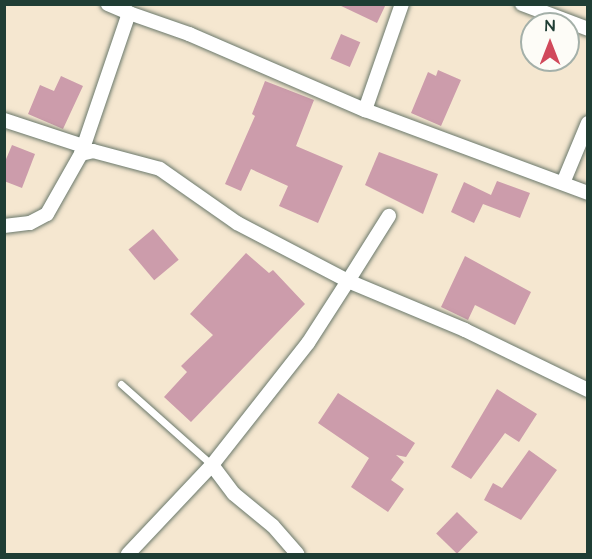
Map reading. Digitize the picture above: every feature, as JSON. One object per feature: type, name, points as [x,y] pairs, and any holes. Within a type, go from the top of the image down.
[{"type":"street","points":[[108,4],[129,14],[189,34],[365,110],[588,193]]},
{"type":"street","points":[[365,110],[402,4]]},
{"type":"street","points":[[522,4],[588,29]]},
{"type":"street","points":[[4,226],[30,224],[47,214],[82,150],[129,14]]},
{"type":"street","points":[[4,120],[82,150],[102,153],[160,169],[237,223],[348,281],[465,330],[588,390]]},
{"type":"street","points":[[563,183],[588,123]]},
{"type":"street","points":[[128,555],[212,465],[308,343],[389,216]]},
{"type":"street","points":[[212,465],[234,494],[273,526],[297,555]]},
{"type":"lane","points":[[121,384],[212,465]]},
{"type":"building","points":[[337,4],[386,4],[377,23]]},
{"type":"building","points":[[341,34],[360,42],[350,67],[330,59]]},
{"type":"building","points":[[438,70],[461,80],[441,126],[411,113],[428,72],[436,76]]},
{"type":"building","points":[[61,76],[83,86],[63,129],[28,114],[40,85],[54,91]]},
{"type":"building","points":[[265,81],[314,100],[296,146],[343,166],[318,223],[279,206],[288,186],[251,169],[241,191],[225,184],[255,116],[252,114]]},
{"type":"building","points":[[12,145],[35,154],[22,188],[4,181],[4,164]]},
{"type":"building","points":[[379,152],[438,174],[423,214],[365,185]]},
{"type":"building","points":[[497,181],[530,193],[520,218],[483,204],[474,223],[451,212],[464,182],[491,195]]},
{"type":"building","points":[[153,229],[179,260],[154,280],[128,250]]},
{"type":"building","points":[[246,253],[269,273],[273,270],[305,304],[191,422],[164,397],[187,372],[181,366],[213,335],[190,314]]},
{"type":"building","points":[[465,256],[531,292],[515,325],[475,305],[468,320],[441,307]]},
{"type":"building","points":[[497,389],[537,414],[519,442],[505,433],[471,479],[451,467]]},
{"type":"building","points":[[338,393],[415,443],[406,457],[396,455],[404,462],[391,480],[404,489],[388,512],[351,487],[369,458],[318,423]]},
{"type":"building","points":[[529,450],[557,470],[521,520],[484,500],[493,483],[502,488]]},
{"type":"building","points":[[457,512],[478,532],[457,554],[436,534]]}]
